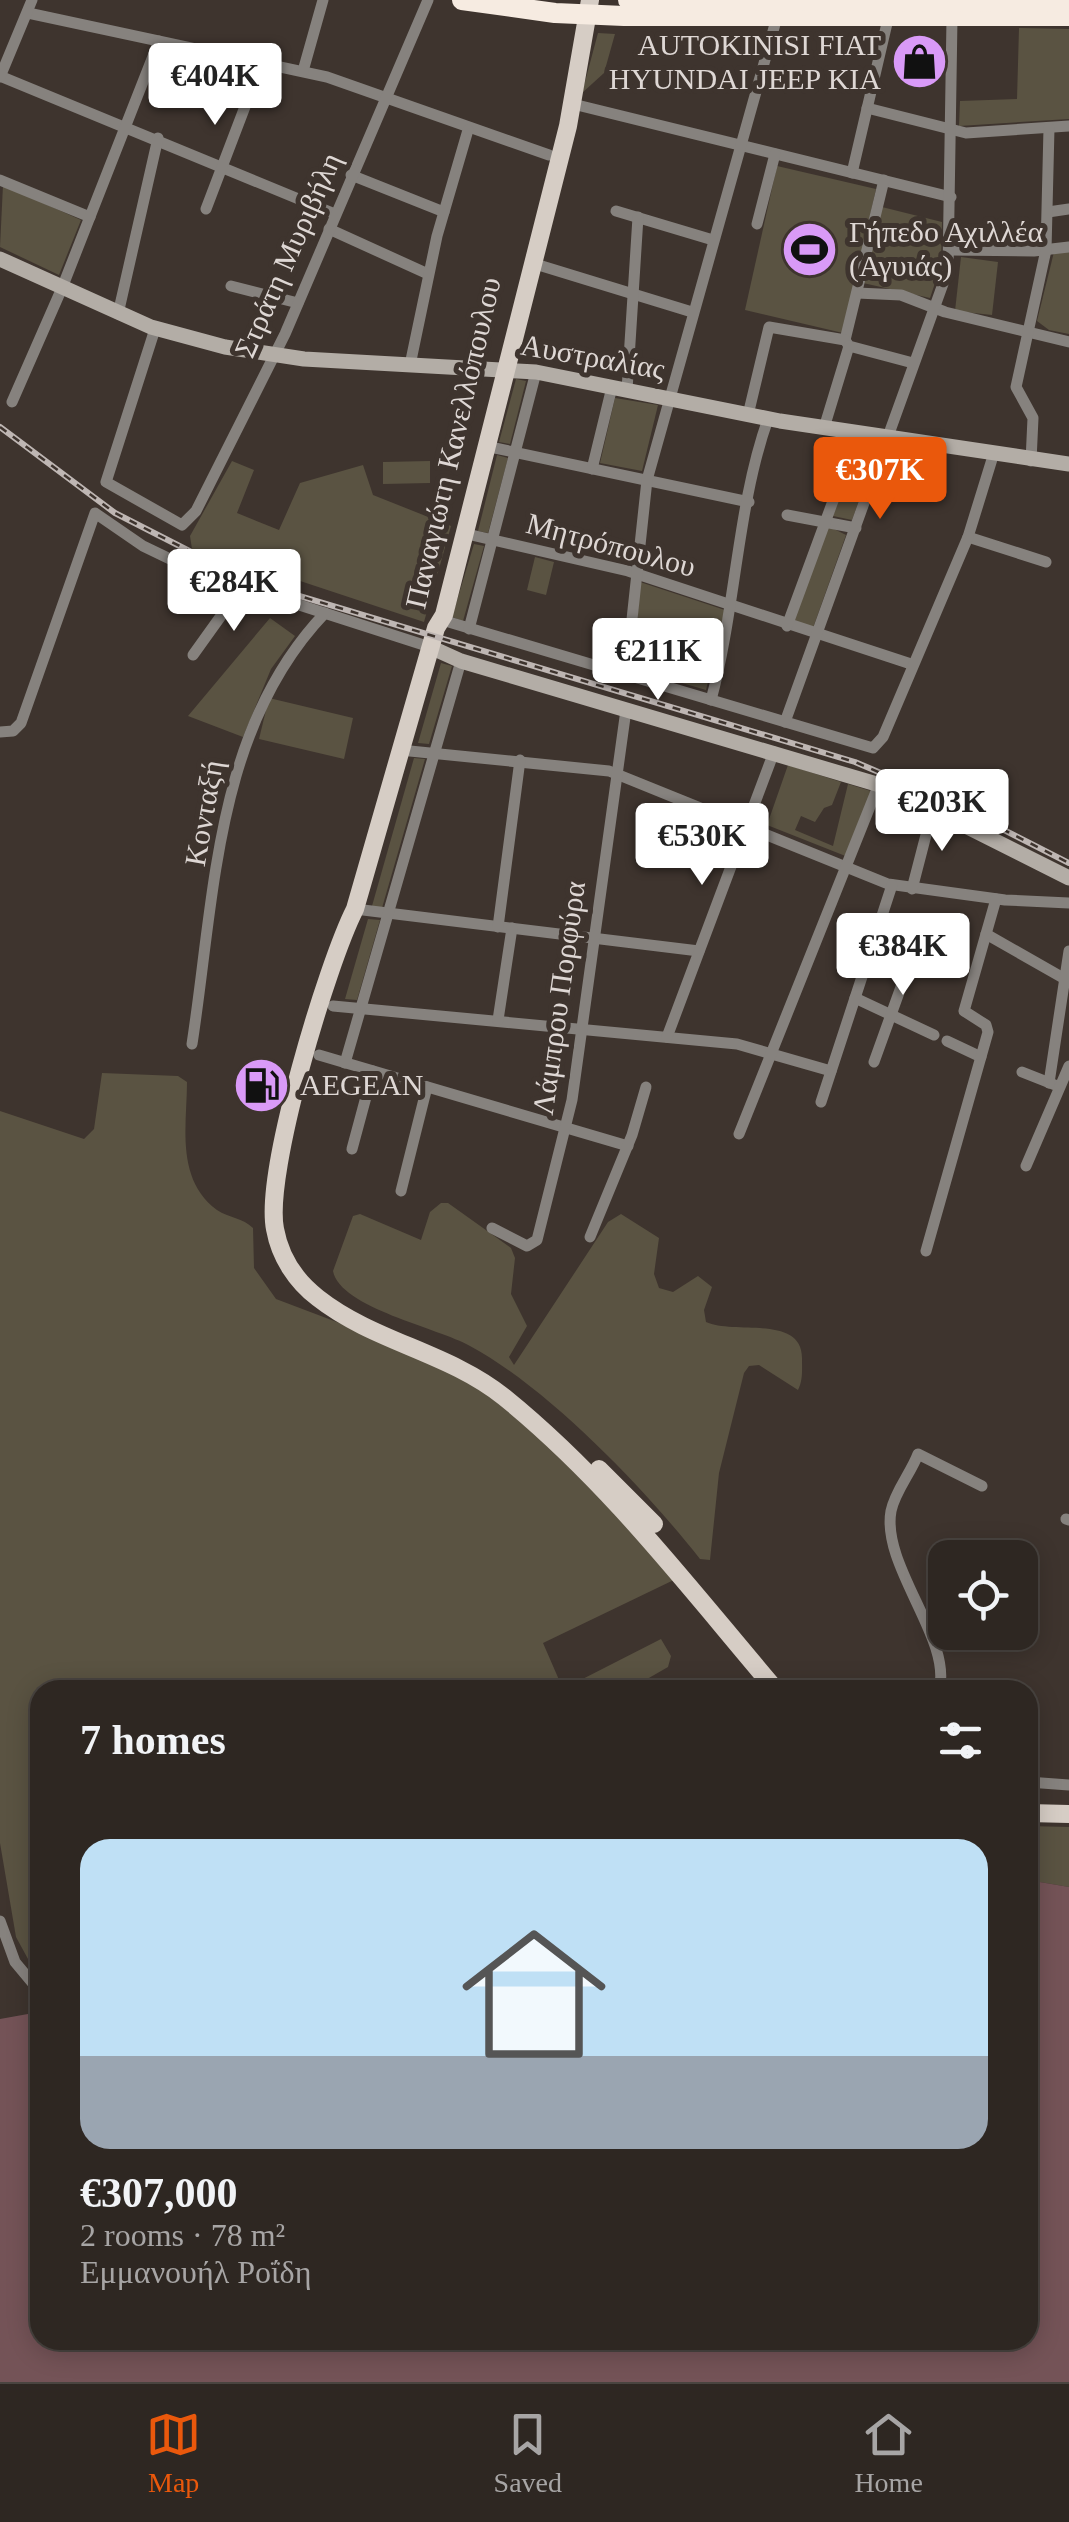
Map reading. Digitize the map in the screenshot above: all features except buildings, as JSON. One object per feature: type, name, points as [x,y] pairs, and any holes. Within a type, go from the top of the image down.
[{"type":"highway","points":[[462,0],[777,17],[888,18],[944,7],[1069,2]]},
{"type":"highway","points":[[628,0],[904,1],[1069,16]]},
{"type":"main road","name":"Παναγιώτη Κανελλόπουλου","points":[[439,624],[436,612],[572,104],[584,8]]},
{"type":"main road","name":"Παναγιώτη Κανελλόπουλου","points":[[439,624],[490,447],[549,155],[584,8]]},
{"type":"main road","points":[[439,624],[355,909],[330,973],[276,1174],[274,1224],[284,1257],[302,1283],[334,1309],[456,1365],[514,1406],[650,1537],[768,1680]]},
{"type":"main road","points":[[355,909],[352,939],[283,1195],[286,1231],[300,1264],[333,1296],[467,1359],[535,1410],[664,1535],[725,1611],[770,1680]]},
{"type":"main road","points":[[1038,1812],[1069,1814]]},
{"type":"street","points":[[303,71],[323,0]]},
{"type":"street","name":"Στράτη Μυριβήλη","points":[[155,329],[107,483],[174,524],[184,524],[196,510],[298,303],[428,0]]},
{"type":"street","points":[[336,214],[223,164],[0,77],[30,6],[158,41],[303,71],[549,155]]},
{"type":"street","points":[[785,722],[934,307],[950,250],[951,130],[944,7]]},
{"type":"street","points":[[626,675],[647,480],[777,17]]},
{"type":"street","points":[[852,172],[888,18]]},
{"type":"street","points":[[12,402],[62,288],[158,41]]},
{"type":"street","points":[[206,209],[262,62]]},
{"type":"street","points":[[572,104],[951,197]]},
{"type":"street","points":[[867,108],[977,133],[1069,126]]},
{"type":"street","points":[[1031,460],[1033,418],[1016,386],[1046,250],[1050,128]]},
{"type":"street","points":[[410,365],[428,274],[468,130]]},
{"type":"street","points":[[118,314],[158,138]]},
{"type":"street","points":[[757,224],[775,154]]},
{"type":"street","points":[[352,175],[444,212]]},
{"type":"street","points":[[0,180],[90,217]]},
{"type":"street","points":[[824,428],[884,180]]},
{"type":"street","points":[[1048,212],[1069,209]]},
{"type":"street","points":[[616,211],[712,240]]},
{"type":"street","points":[[592,469],[619,388],[638,217]]},
{"type":"street","points":[[329,229],[428,274]]},
{"type":"street","points":[[950,250],[1046,250],[1069,246]]},
{"type":"street","name":"Αυστραλίας","points":[[0,259],[155,329],[273,356],[536,372],[768,419],[993,456],[1069,464]]},
{"type":"street","points":[[532,263],[692,312]]},
{"type":"street","points":[[231,286],[298,303]]},
{"type":"street","points":[[857,293],[886,292],[1069,342]]},
{"type":"street","points":[[748,415],[769,327],[847,343],[913,363]]},
{"type":"street","points":[[469,629],[536,372]]},
{"type":"street","points":[[711,700],[732,606],[753,461],[768,419]]},
{"type":"street","points":[[787,626],[858,433]]},
{"type":"street","points":[[490,447],[748,502]]},
{"type":"street","points":[[439,624],[469,629],[876,748],[968,537],[993,456]]},
{"type":"street","points":[[0,732],[13,731],[20,724],[95,513],[164,557],[241,588],[430,647],[461,661],[879,784],[1069,878]]},
{"type":"street","points":[[787,515],[856,528]]},
{"type":"street","name":"Μητρόπουλου","points":[[467,534],[635,574],[787,626],[854,642],[911,664]]},
{"type":"street","points":[[968,537],[1046,562]]},
{"type":"street","points":[[193,655],[241,588]]},
{"type":"street","name":"Κονταξή","points":[[192,1044],[236,764],[278,668],[325,613]]},
{"type":"street","points":[[345,1063],[461,661]]},
{"type":"street","name":"Λάμπρου Πορφύρα","points":[[492,1228],[527,1246],[535,1244],[566,1128],[626,710]]},
{"type":"street","points":[[400,750],[520,760],[619,774],[892,885],[996,899],[1069,903]]},
{"type":"street","points":[[668,1037],[698,951],[750,826],[774,752]]},
{"type":"street","points":[[498,1020],[520,760]]},
{"type":"street","points":[[738,1134],[879,784]]},
{"type":"street","points":[[912,889],[933,808]]},
{"type":"street","points":[[821,1102],[892,885]]},
{"type":"street","points":[[926,1251],[988,1027],[964,1012],[996,899]]},
{"type":"street","points":[[355,909],[698,951]]},
{"type":"street","points":[[986,934],[1065,979]]},
{"type":"street","points":[[1026,1166],[1054,1085],[1069,952]]},
{"type":"street","points":[[874,1062],[910,962]]},
{"type":"street","points":[[855,998],[934,1035]]},
{"type":"street","points":[[333,1006],[742,1045],[831,1071]]},
{"type":"street","points":[[947,1041],[981,1057]]},
{"type":"street","points":[[319,1055],[628,1146]]},
{"type":"street","points":[[1054,1085],[1069,1066]]},
{"type":"street","points":[[352,1149],[373,1071]]},
{"type":"street","points":[[1022,1072],[1054,1085]]},
{"type":"street","points":[[590,1237],[628,1146],[646,1086]]},
{"type":"street","points":[[401,1191],[427,1087]]},
{"type":"street","points":[[941,1680],[943,1668],[902,1569],[891,1511],[918,1454],[982,1486]]},
{"type":"street","points":[[1038,1783],[1069,1785]]},
{"type":"street","points":[[0,1921],[15,1962],[30,1980]]},
{"type":"shaded area","points":[[1019,28],[1069,29],[1069,119],[959,126],[960,101],[1017,99]]},
{"type":"shaded area","points":[[598,33],[615,34],[604,73],[582,93]]},
{"type":"shaded area","name":"Γήπεδο Αχιλλέα (Αγυιάς)","points":[[777,166],[876,189],[843,333],[745,310]]},
{"type":"shaded area","points":[[3,185],[81,220],[59,275],[0,247]]},
{"type":"shaded area","points":[[882,207],[942,222],[941,265],[930,298],[863,283]]},
{"type":"shaded area","points":[[1069,250],[1069,334],[1049,330],[1037,321],[1054,252]]},
{"type":"shaded area","points":[[961,257],[998,262],[992,315],[955,311]]},
{"type":"shaded area","points":[[516,379],[526,381],[510,444],[499,442]]},
{"type":"shaded area","points":[[615,398],[658,405],[642,471],[600,463]]},
{"type":"shaded area","points":[[860,439],[880,442],[852,520],[833,516]]},
{"type":"shaded area","points":[[497,455],[508,458],[488,533],[478,531]]},
{"type":"shaded area","points":[[232,461],[254,470],[237,513],[279,530],[300,483],[363,465],[373,495],[451,526],[424,622],[279,574],[267,580],[192,549],[190,536]]},
{"type":"shaded area","points":[[430,461],[430,483],[383,484],[383,462]]},
{"type":"shaded area","points":[[828,526],[846,535],[813,628],[793,622]]},
{"type":"shaded area","points":[[474,544],[484,546],[463,621],[452,617]]},
{"type":"shaded area","points":[[535,557],[554,562],[546,595],[527,590]]},
{"type":"shaded area","points":[[640,582],[725,610],[706,690],[634,669]]},
{"type":"shaded area","points":[[270,618],[295,636],[271,669],[243,737],[188,716]]},
{"type":"shaded area","points":[[441,663],[452,666],[429,744],[418,743]]},
{"type":"shaded area","points":[[269,698],[353,718],[344,759],[259,739]]},
{"type":"shaded area","points":[[414,758],[425,759],[382,908],[372,906]]},
{"type":"shaded area","points":[[788,765],[841,782],[832,805],[824,808],[815,822],[801,816],[795,830],[833,846],[848,784],[871,791],[848,857],[767,825]]},
{"type":"shaded area","points":[[368,919],[380,920],[357,1000],[345,999]]},
{"type":"shaded area","points":[[102,1073],[178,1076],[187,1082],[186,1150],[195,1183],[217,1210],[253,1228],[254,1268],[276,1299],[379,1338],[474,1383],[570,1464],[680,1577],[543,1643],[559,1680],[30,1680],[30,1963],[16,1937],[0,1843],[0,1111],[84,1139],[94,1129]]},
{"type":"shaded area","points":[[441,1203],[448,1203],[511,1248],[515,1258],[511,1294],[527,1326],[509,1357],[514,1365],[608,1222],[621,1214],[659,1238],[654,1274],[659,1288],[673,1292],[698,1276],[712,1287],[704,1310],[706,1322],[779,1331],[799,1345],[802,1371],[798,1390],[759,1365],[749,1366],[744,1373],[719,1473],[710,1560],[700,1559],[624,1472],[531,1387],[470,1346],[371,1306],[340,1284],[333,1271],[353,1216],[360,1214],[421,1240],[430,1212]]},
{"type":"shaded area","points":[[661,1639],[671,1656],[668,1667],[645,1680],[581,1680]]},
{"type":"shaded area","points":[[1038,1826],[1069,1827],[1069,1887],[1038,1882]]},
{"type":"shaded area","points":[[1038,1882],[1069,1887],[1069,2382],[0,2382],[0,2019],[30,2014],[30,2350],[1038,2350]]},
{"type":"railway","points":[[0,427],[115,513],[246,580],[855,762],[949,802],[1069,863]]},
{"type":"place","name":"AUTOKINISI FIAT HYUNDAI JEEP KIA","points":[[920,62]]},
{"type":"place","name":"Γήπεδο Αχιλλέα (Αγυιάς)","points":[[810,249]]},
{"type":"place","name":"AEGEAN","points":[[261,1085]]}]
